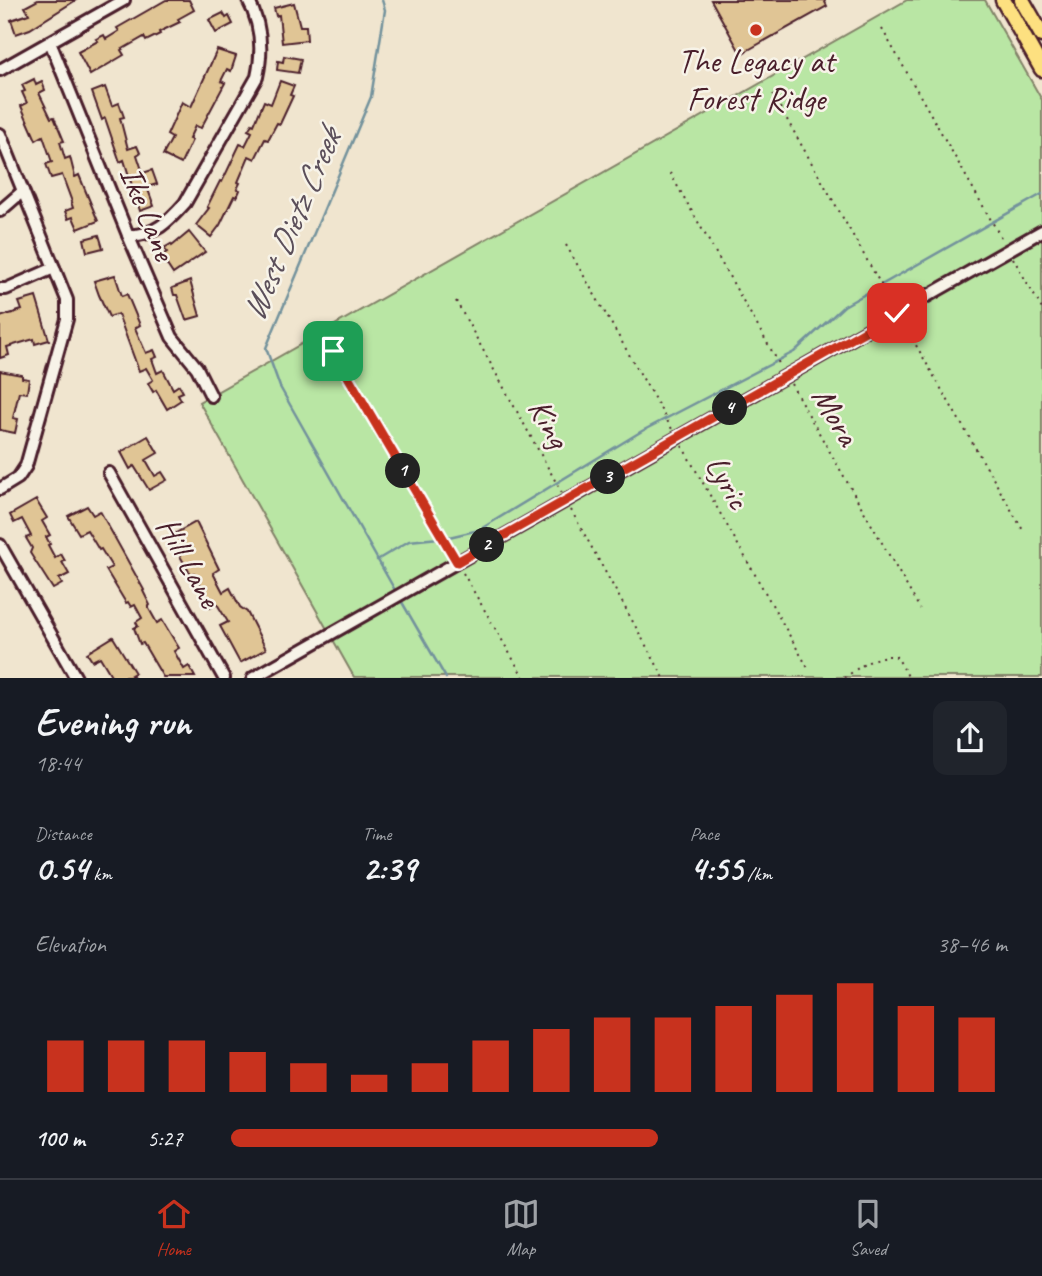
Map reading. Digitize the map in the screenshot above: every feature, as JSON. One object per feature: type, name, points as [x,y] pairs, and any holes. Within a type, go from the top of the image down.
[{"type":"main road","points":[[1003,0],[1042,69]]},
{"type":"main road","points":[[1022,0],[1042,35]]},
{"type":"street","points":[[0,54],[3,68],[124,0]]},
{"type":"street","points":[[128,235],[146,235],[157,230],[186,203],[257,77],[261,58],[259,25],[248,0]]},
{"type":"street","name":"Ike Lane","points":[[51,42],[172,337],[197,368],[211,396]]},
{"type":"street","points":[[0,134],[67,300],[67,318],[26,466],[18,478],[0,489]]},
{"type":"street","points":[[0,211],[23,191]]},
{"type":"street","points":[[253,677],[1042,231]]},
{"type":"street","points":[[0,289],[6,289],[54,268]]},
{"type":"street","name":"Hill Lane","points":[[109,473],[224,677]]},
{"type":"street","points":[[0,545],[76,677]]},
{"type":"path","points":[[882,29],[1042,309]]},
{"type":"path","name":"Mora","points":[[670,173],[920,609]]},
{"type":"path","name":"Lyric","points":[[566,245],[808,668]]},
{"type":"path","name":"King","points":[[456,301],[664,677]]},
{"type":"path","points":[[333,351],[524,677]]},
{"type":"path","points":[[845,677],[880,657],[890,655],[897,657],[909,677]]},
{"type":"green space","points":[[907,0],[985,0],[1042,100],[1042,677],[354,677],[199,402]]},
{"type":"building","points":[[38,0],[76,0],[30,29],[16,34],[11,20],[29,14],[25,7]]},
{"type":"building","points":[[166,0],[189,0],[194,10],[178,19],[180,22],[159,32],[160,34],[146,41],[144,37],[121,50],[124,55],[90,75],[78,52],[104,35],[106,39],[119,31],[117,28]]},
{"type":"building","name":"The Legacy at Forest Ridge","points":[[711,0],[824,0],[827,6],[741,54]]},
{"type":"building","points":[[294,3],[300,26],[306,26],[307,40],[282,43],[279,15],[276,16],[274,8]]},
{"type":"building","points":[[223,13],[226,18],[229,16],[233,24],[216,33],[209,20]]},
{"type":"building","points":[[217,50],[236,56],[231,71],[227,69],[221,81],[225,83],[201,128],[195,126],[181,164],[163,155],[172,138],[167,135],[182,102],[191,107]]},
{"type":"building","points":[[284,56],[301,59],[298,73],[277,70],[278,61],[283,62]]},
{"type":"building","points":[[34,79],[36,85],[42,82],[45,90],[39,93],[51,118],[54,117],[64,141],[60,142],[65,159],[70,157],[75,177],[79,175],[98,221],[78,229],[73,217],[68,219],[65,211],[73,208],[62,175],[51,178],[46,164],[52,162],[43,136],[36,140],[21,106],[27,103],[22,85]]},
{"type":"building","points":[[280,81],[294,86],[290,95],[293,96],[280,124],[277,123],[268,140],[265,139],[255,159],[249,156],[238,182],[240,183],[237,189],[240,190],[237,197],[234,196],[211,237],[196,225],[209,208],[207,207],[240,144],[245,146],[252,132],[248,130],[254,125],[264,101],[271,104]]},
{"type":"building","points":[[105,87],[112,106],[119,103],[124,117],[120,118],[128,149],[137,146],[143,173],[152,170],[157,184],[147,187],[154,206],[140,211],[124,160],[120,162],[105,118],[102,120],[92,92]]},
{"type":"building","points":[[189,232],[205,252],[173,274],[161,256],[167,252],[164,248],[171,244],[172,246]]},
{"type":"building","points":[[99,235],[103,248],[87,252],[84,239]]},
{"type":"building","points":[[115,275],[122,296],[127,294],[140,325],[135,328],[146,353],[154,350],[157,357],[152,359],[157,373],[163,370],[173,389],[179,385],[183,392],[178,394],[181,400],[167,409],[156,390],[153,392],[148,383],[153,380],[146,368],[139,371],[118,314],[109,317],[99,295],[94,281]]},
{"type":"building","points":[[190,281],[200,316],[186,320],[172,288]]},
{"type":"building","points":[[36,297],[49,340],[35,344],[34,339],[7,347],[9,355],[0,358],[0,317],[22,310],[19,302]]},
{"type":"building","points":[[0,371],[29,379],[27,393],[19,392],[13,418],[18,419],[15,433],[0,430]]},
{"type":"building","points":[[148,436],[158,453],[146,460],[155,476],[162,472],[167,480],[149,490],[134,466],[130,469],[121,452]]},
{"type":"building","points":[[36,500],[47,518],[42,521],[50,535],[46,537],[50,544],[48,545],[55,558],[61,554],[69,574],[59,579],[62,584],[53,589],[30,553],[32,548],[26,538],[31,536],[22,519],[14,523],[10,515]]},
{"type":"building","points":[[87,506],[93,515],[100,511],[144,590],[150,605],[148,607],[157,623],[162,620],[179,648],[174,651],[184,669],[189,666],[195,677],[163,677],[143,643],[140,644],[134,628],[138,626],[136,622],[142,618],[135,605],[131,607],[126,603],[106,570],[112,567],[87,530],[79,534],[68,516]]},
{"type":"building","points":[[196,522],[219,569],[213,573],[223,592],[230,588],[240,607],[247,612],[266,649],[240,663],[220,626],[228,622],[217,604],[210,607],[199,589],[202,587],[194,573],[191,575],[169,537]]},
{"type":"building","points":[[113,637],[135,673],[131,675],[133,677],[112,677],[100,657],[92,661],[87,653]]},
{"type":"waterway","name":"West Dietz Creek","points":[[382,0],[385,10],[371,97],[266,348],[280,387],[396,592]]},
{"type":"waterway","points":[[377,560],[409,541],[449,537],[479,530],[642,431],[794,352],[844,306],[1042,194]]},
{"type":"waterway","name":"West Dietz Creek","points":[[399,597],[446,678]]},
{"type":"place","name":"The Legacy at Forest Ridge","points":[[756,30]]},
{"type":"route","points":[[333,351],[457,562],[897,313]]}]
